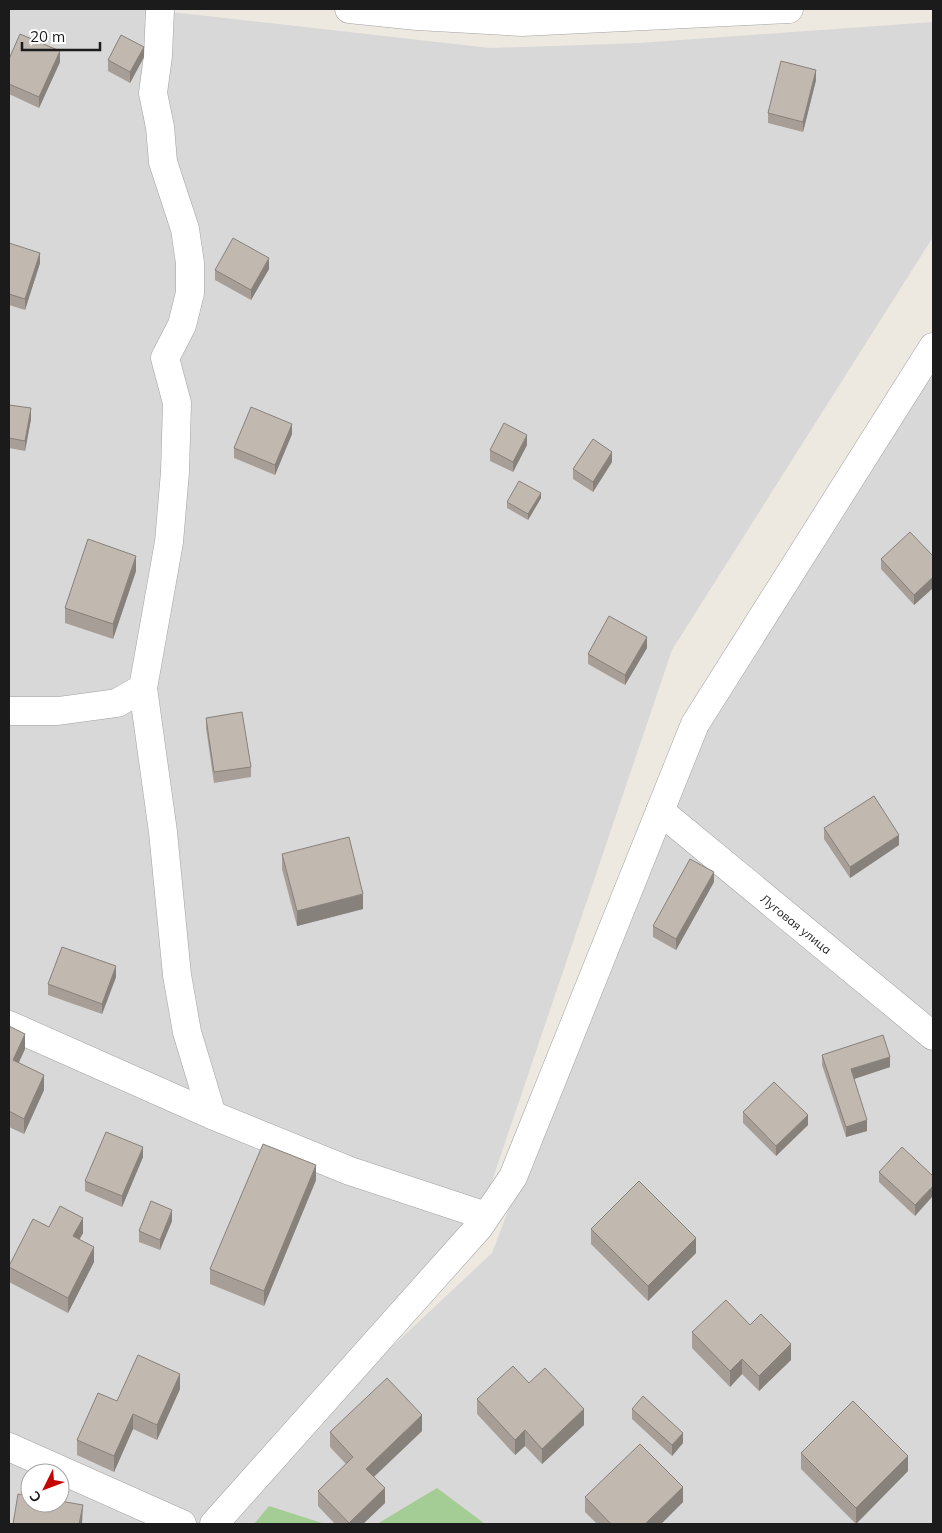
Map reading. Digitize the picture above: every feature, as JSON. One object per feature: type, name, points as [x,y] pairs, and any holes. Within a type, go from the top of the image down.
[{"type":"street","points":[[160,9],[158,56],[153,93],[160,127],[163,162],[185,229],[190,262],[190,293],[182,325],[165,358],[177,403],[175,472],[169,542],[143,688],[163,832],[177,975],[187,1032],[212,1115]]},
{"type":"street","points":[[349,9],[417,16],[522,22],[650,12],[789,9]]},
{"type":"street","points":[[214,1524],[479,1228],[513,1177],[695,724],[933,347]]},
{"type":"street","points":[[9,711],[58,711],[117,702],[143,688]]},
{"type":"street","name":"Луговая улица","points":[[660,811],[933,1036]]},
{"type":"street","points":[[9,1025],[212,1115],[350,1171],[486,1216]]},
{"type":"street","points":[[9,1447],[182,1524]]},
{"type":"shaded area","points":[[9,9],[145,9],[490,48],[639,43],[933,22],[933,237],[672,650],[470,1246],[200,1524],[9,1524]]},
{"type":"shaded area","points":[[933,366],[933,1524],[221,1524],[287,1445],[492,1253],[618,922],[694,752]]},
{"type":"green space","points":[[437,1488],[485,1524],[377,1524]]},
{"type":"green space","points":[[269,1506],[325,1524],[254,1524]]},
{"type":"building","points":[[20,34],[60,51],[39,97],[9,84],[9,59]]},
{"type":"building","points":[[121,35],[144,47],[130,72],[108,60]]},
{"type":"building","points":[[781,61],[816,70],[803,122],[768,113]]},
{"type":"building","points":[[233,238],[269,258],[251,290],[215,270]]},
{"type":"building","points":[[9,243],[40,253],[25,299],[9,294]]},
{"type":"building","points":[[9,405],[31,408],[25,441],[9,438]]},
{"type":"building","points":[[251,407],[292,424],[275,465],[234,448]]},
{"type":"building","points":[[504,423],[527,435],[513,462],[490,450]]},
{"type":"building","points":[[593,439],[612,452],[593,482],[573,469]]},
{"type":"building","points":[[519,481],[541,493],[528,514],[507,502]]},
{"type":"building","points":[[910,532],[933,556],[933,577],[914,595],[881,559]]},
{"type":"building","points":[[88,539],[136,556],[113,624],[65,608]]},
{"type":"building","points":[[609,616],[647,637],[625,675],[588,654]]},
{"type":"building","points":[[242,712],[251,767],[214,772],[206,718]]},
{"type":"building","points":[[874,796],[899,835],[850,867],[824,828]]},
{"type":"building","points":[[349,837],[363,894],[297,911],[282,854]]},
{"type":"building","points":[[690,859],[714,872],[676,939],[653,926]]},
{"type":"building","points":[[62,947],[116,966],[102,1004],[48,984]]},
{"type":"building","points":[[9,1026],[25,1034],[13,1060],[44,1075],[24,1119],[9,1111]]},
{"type":"building","points":[[883,1035],[890,1057],[851,1069],[867,1120],[846,1127],[822,1055]]},
{"type":"building","points":[[774,1082],[808,1115],[776,1146],[743,1112]]},
{"type":"building","points":[[106,1132],[143,1147],[122,1196],[85,1181]]},
{"type":"building","points":[[263,1144],[316,1165],[264,1291],[210,1269]]},
{"type":"building","points":[[902,1147],[933,1176],[933,1186],[915,1205],[879,1172]]},
{"type":"building","points":[[639,1181],[696,1238],[648,1286],[591,1229]]},
{"type":"building","points":[[151,1201],[172,1210],[160,1240],[139,1231]]},
{"type":"building","points":[[60,1206],[83,1218],[73,1236],[94,1247],[68,1298],[9,1267],[33,1219],[49,1227]]},
{"type":"building","points":[[726,1300],[750,1325],[761,1314],[791,1344],[759,1376],[742,1359],[730,1371],[692,1332]]},
{"type":"building","points":[[138,1355],[180,1374],[157,1425],[133,1414],[114,1456],[77,1440],[98,1393],[117,1401]]},
{"type":"building","points":[[513,1366],[529,1383],[545,1368],[584,1409],[542,1449],[525,1430],[515,1440],[477,1399]]},
{"type":"building","points":[[387,1378],[422,1415],[366,1469],[385,1488],[349,1523],[318,1491],[353,1457],[330,1432]]},
{"type":"building","points":[[643,1396],[683,1433],[672,1445],[632,1409]]},
{"type":"building","points":[[853,1401],[908,1456],[856,1508],[801,1453]]},
{"type":"building","points":[[640,1444],[683,1487],[645,1524],[611,1524],[585,1497]]},
{"type":"building","points":[[18,1494],[20,1494],[20,1513],[70,1513],[70,1503],[83,1505],[79,1524],[13,1524]]}]
